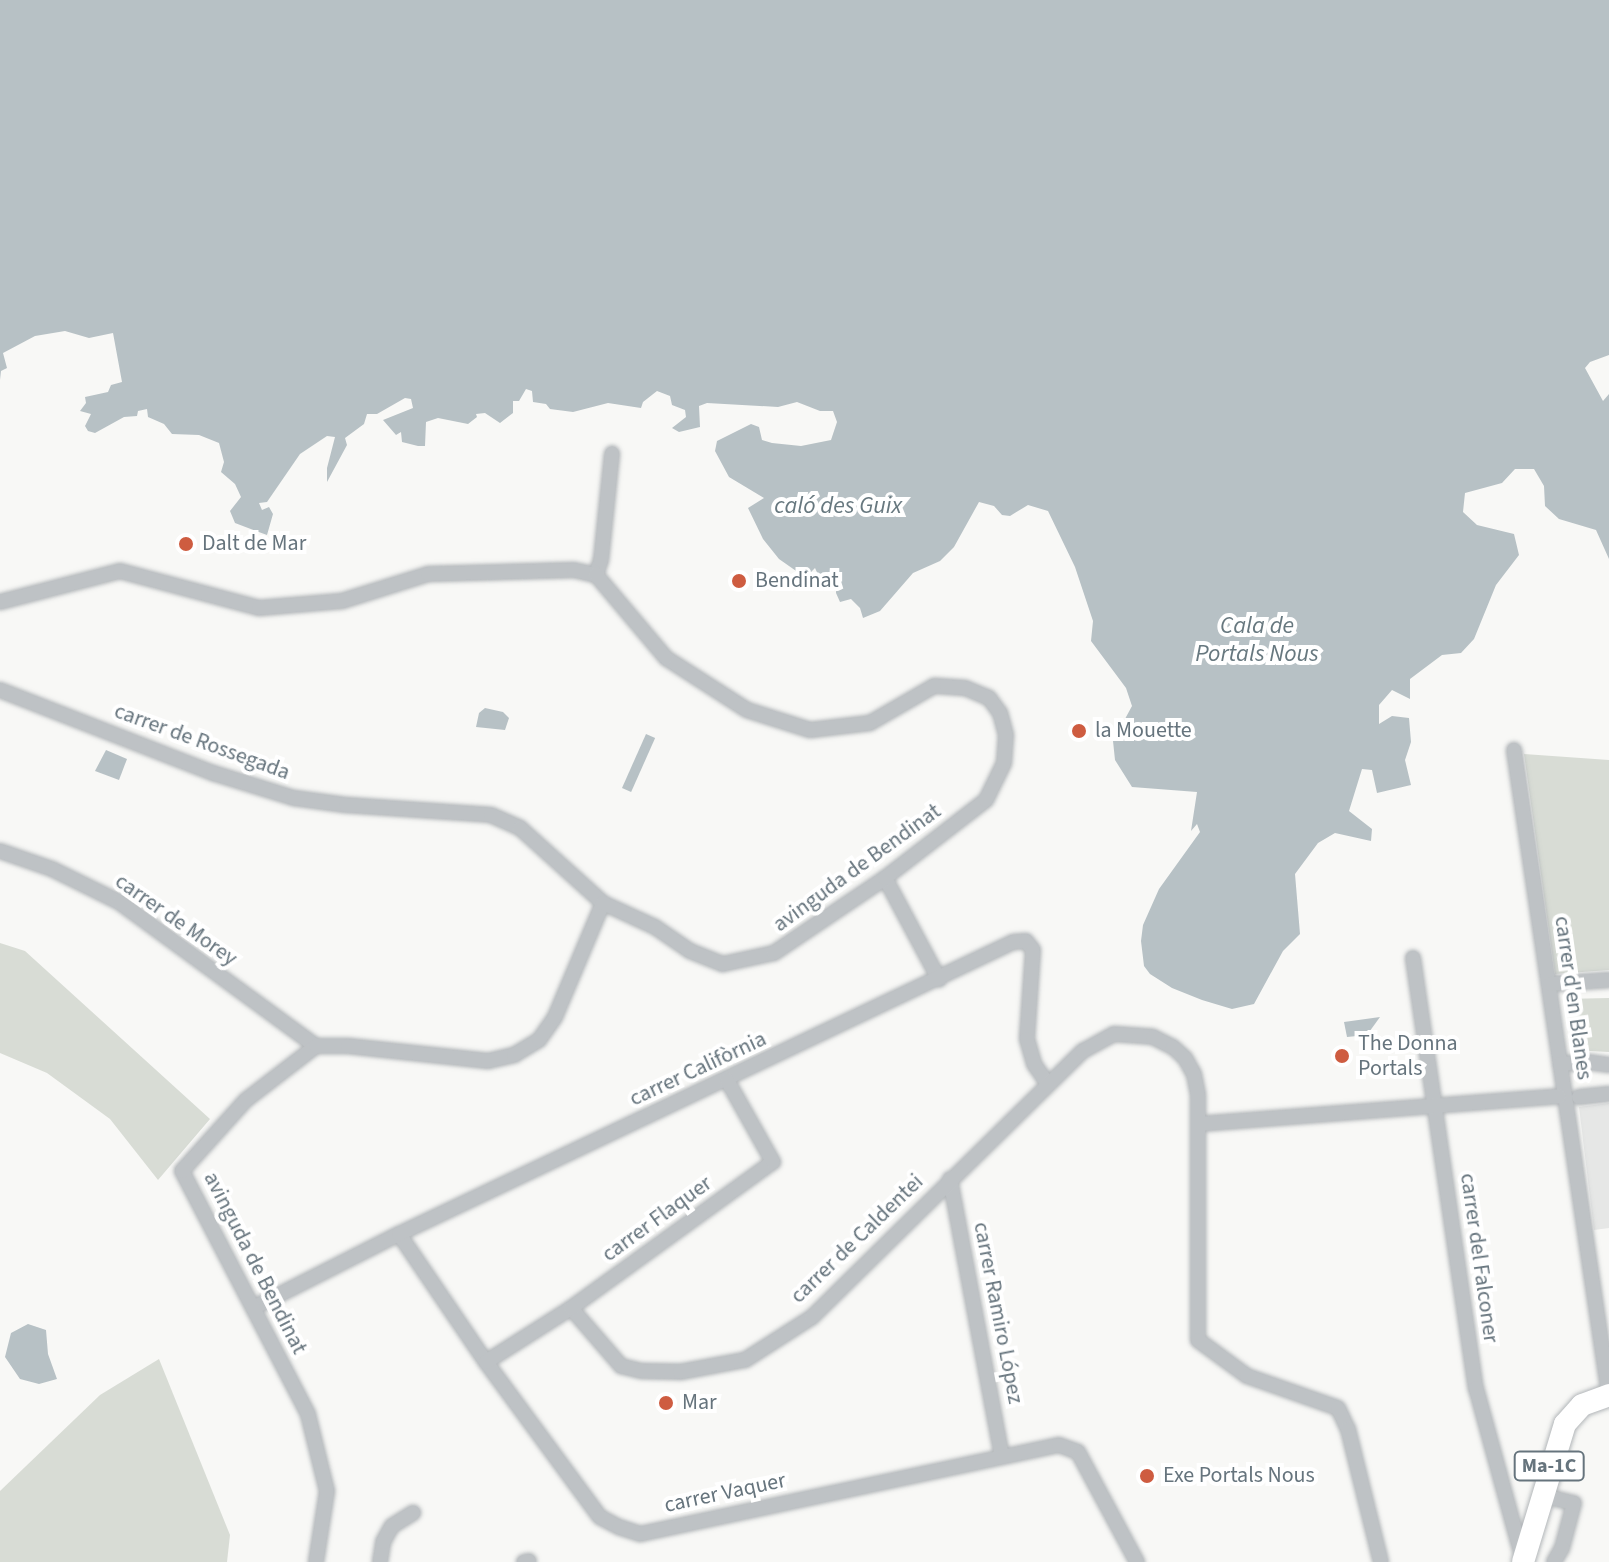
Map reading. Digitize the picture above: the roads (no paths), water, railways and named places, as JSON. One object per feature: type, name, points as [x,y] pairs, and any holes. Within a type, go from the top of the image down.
[{"type":"main road","name":"Ma-1C","points":[[1523,1561],[1565,1424],[1582,1405],[1609,1395]]},
{"type":"street","points":[[0,602],[120,571],[259,608],[342,601],[428,574],[574,570],[596,575],[601,560],[612,454]]},
{"type":"street","name":"avinguda de Bendinat","points":[[596,575],[666,658],[747,710],[810,730],[870,723],[934,686],[965,688],[989,698],[1000,713],[1006,735],[1004,763],[986,800],[885,878],[774,953],[723,964],[690,951],[655,927],[603,903]]},
{"type":"street","name":"carrer de Rossegada","points":[[0,690],[213,773],[294,798],[346,805],[491,815],[520,828],[603,903]]},
{"type":"street","name":"carrer d'en Blanes","points":[[1514,750],[1609,1395]]},
{"type":"street","name":"carrer de Morey","points":[[0,851],[52,869],[119,902],[316,1046]]},
{"type":"street","points":[[885,878],[939,979]]},
{"type":"street","points":[[316,1046],[348,1046],[488,1061],[514,1055],[539,1040],[555,1017],[603,903]]},
{"type":"street","name":"carrer Califòrnia","points":[[253,1308],[399,1234],[1013,942],[1026,941],[1033,950],[1027,1039],[1034,1064],[1048,1084]]},
{"type":"street","name":"carrer del Falconer","points":[[1413,958],[1476,1388],[1523,1561]]},
{"type":"street","points":[[1550,984],[1609,980]]},
{"type":"street","name":"carrer de Caldentei","points":[[571,1308],[621,1366],[680,1372],[745,1360],[812,1317],[1048,1084],[1083,1051],[1106,1037],[1130,1034],[1153,1037],[1173,1047],[1194,1074],[1199,1124]]},
{"type":"street","name":"avinguda de Bendinat","points":[[316,1046],[246,1100],[182,1171],[308,1414],[327,1491],[316,1562]]},
{"type":"street","points":[[1560,1064],[1588,1062],[1609,1065]]},
{"type":"street","name":"carrer Flaquer","points":[[486,1362],[571,1308],[773,1162],[727,1080]]},
{"type":"street","points":[[1579,1097],[1609,1094]]},
{"type":"street","points":[[1381,1562],[1348,1429],[1338,1408],[1247,1376],[1198,1340],[1199,1124],[1559,1096]]},
{"type":"street","name":"carrer Ramiro López","points":[[950,1179],[1002,1456]]},
{"type":"street","name":"carrer Vaquer","points":[[399,1234],[486,1362],[600,1517],[640,1534],[1059,1445],[1078,1452],[1137,1562]]},
{"type":"street","points":[[1541,1495],[1574,1503],[1562,1548],[1554,1562]]},
{"type":"street","points":[[380,1562],[383,1542],[392,1526],[413,1513]]},
{"type":"water","points":[[0,0],[1609,0],[1609,355],[1590,362],[1585,368],[1603,401],[1609,394],[1609,559],[1596,530],[1559,519],[1545,506],[1544,486],[1534,469],[1515,469],[1502,483],[1465,493],[1463,512],[1477,525],[1514,534],[1519,555],[1496,585],[1474,639],[1461,653],[1442,655],[1410,679],[1410,699],[1392,690],[1379,705],[1379,724],[1392,716],[1409,718],[1411,742],[1405,760],[1411,785],[1377,793],[1372,770],[1362,769],[1349,811],[1372,829],[1371,841],[1335,833],[1318,843],[1295,874],[1300,934],[1283,951],[1254,1004],[1232,1009],[1202,1000],[1172,988],[1150,974],[1144,966],[1141,941],[1143,925],[1159,889],[1200,832],[1197,824],[1191,831],[1197,792],[1132,787],[1115,760],[1113,741],[1132,706],[1126,688],[1091,641],[1093,621],[1075,567],[1048,511],[1028,505],[1010,516],[1002,515],[994,506],[979,502],[954,547],[940,561],[913,573],[880,611],[863,618],[860,608],[851,599],[840,602],[836,593],[837,572],[821,581],[815,568],[802,581],[799,573],[779,559],[763,539],[748,508],[764,498],[729,477],[715,451],[717,441],[751,424],[759,427],[762,440],[772,443],[801,446],[831,440],[837,422],[833,411],[820,411],[797,402],[778,407],[707,403],[699,406],[700,427],[679,432],[672,428],[686,417],[685,410],[672,405],[670,396],[657,391],[643,402],[641,408],[608,403],[573,412],[550,409],[546,404],[533,402],[532,391],[526,389],[519,401],[513,401],[513,413],[500,423],[485,413],[476,414],[477,417],[468,424],[438,418],[426,422],[425,446],[418,446],[402,442],[401,432],[396,435],[383,420],[413,408],[411,399],[405,398],[377,414],[367,414],[364,424],[345,438],[347,445],[327,482],[327,468],[335,437],[327,436],[300,454],[267,502],[259,503],[262,510],[269,507],[273,514],[267,535],[235,523],[230,511],[241,497],[235,484],[221,472],[224,462],[219,443],[199,435],[172,434],[164,424],[148,417],[147,409],[95,433],[88,431],[85,426],[91,414],[80,411],[86,403],[85,397],[108,392],[111,385],[122,382],[113,333],[89,338],[65,331],[35,336],[3,353],[7,368],[1,371],[0,380]]},
{"type":"water","points":[[485,708],[503,712],[509,718],[505,730],[476,727],[479,713]]},
{"type":"water","points":[[646,734],[655,738],[631,792],[622,788]]},
{"type":"water","points":[[106,750],[127,759],[119,780],[95,771]]},
{"type":"water","points":[[1380,1017],[1367,1035],[1347,1037],[1344,1022]]},
{"type":"water","points":[[28,1324],[46,1330],[48,1354],[57,1379],[39,1384],[20,1379],[5,1357],[11,1333]]},
{"type":"place","name":"Dalt de Mar","points":[[186,544]]},
{"type":"place","name":"Bendinat","points":[[739,581]]},
{"type":"place","name":"la Mouette","points":[[1079,731]]},
{"type":"place","name":"The Donna Portals","points":[[1342,1056]]},
{"type":"place","name":"Mar","points":[[666,1403]]},
{"type":"place","name":"Exe Portals Nous","points":[[1147,1476]]},
{"type":"water label","name":"caló des Guix","points":[[838,506]]},
{"type":"water label","name":"Cala de Portals Nous","points":[[1257,640]]}]
